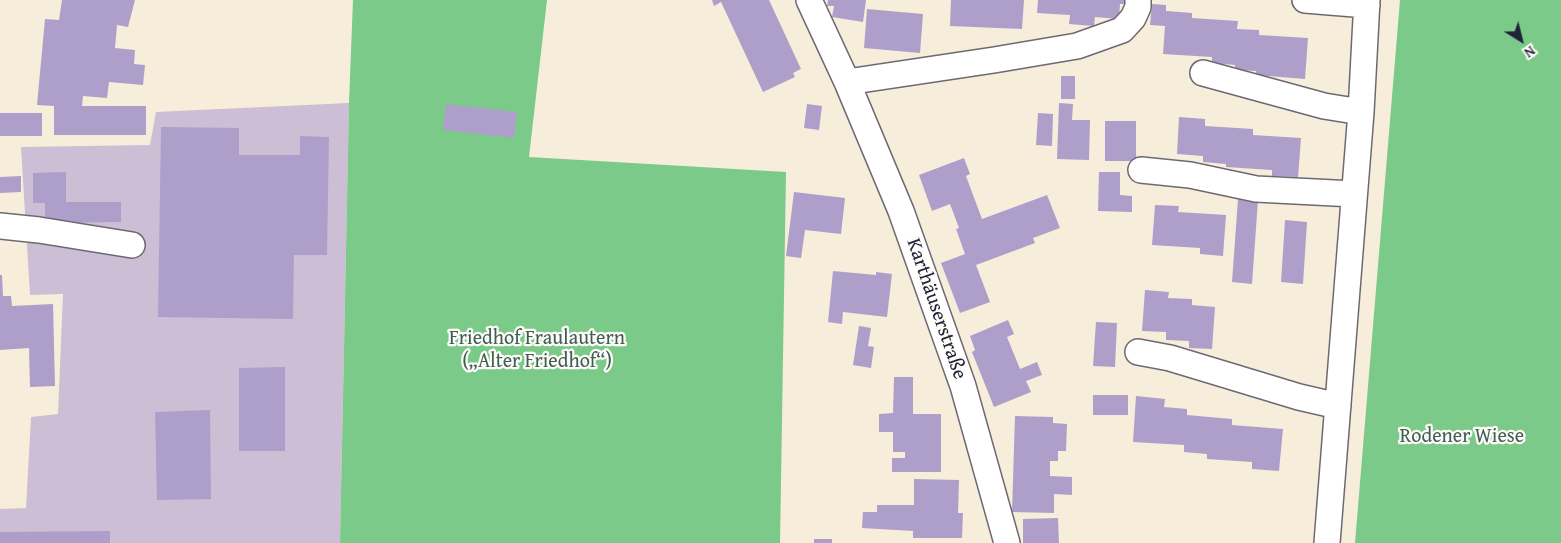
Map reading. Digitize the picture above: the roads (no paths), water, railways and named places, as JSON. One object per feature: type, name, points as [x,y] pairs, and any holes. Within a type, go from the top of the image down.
[{"type":"street","name":"Karthäuserstraße","points":[[809,0],[847,82],[901,211],[963,386],[1007,543]]},
{"type":"street","points":[[847,82],[1076,46],[1122,30],[1133,18],[1138,8],[1138,0]]},
{"type":"street","points":[[1305,0],[1367,2],[1361,112],[1326,543]]},
{"type":"street","points":[[1203,73],[1324,106],[1361,112]]},
{"type":"street","points":[[1141,170],[1190,175],[1256,189],[1354,194]]},
{"type":"street","points":[[0,226],[39,230],[132,245]]},
{"type":"street","points":[[1138,352],[1170,358],[1299,397],[1338,406]]},
{"type":"park label","name":"Friedhof Fraulautern („Alter Friedhof“)","points":[[537,350]]},
{"type":"park label","name":"Rodener Wiese","points":[[1462,437]]}]
